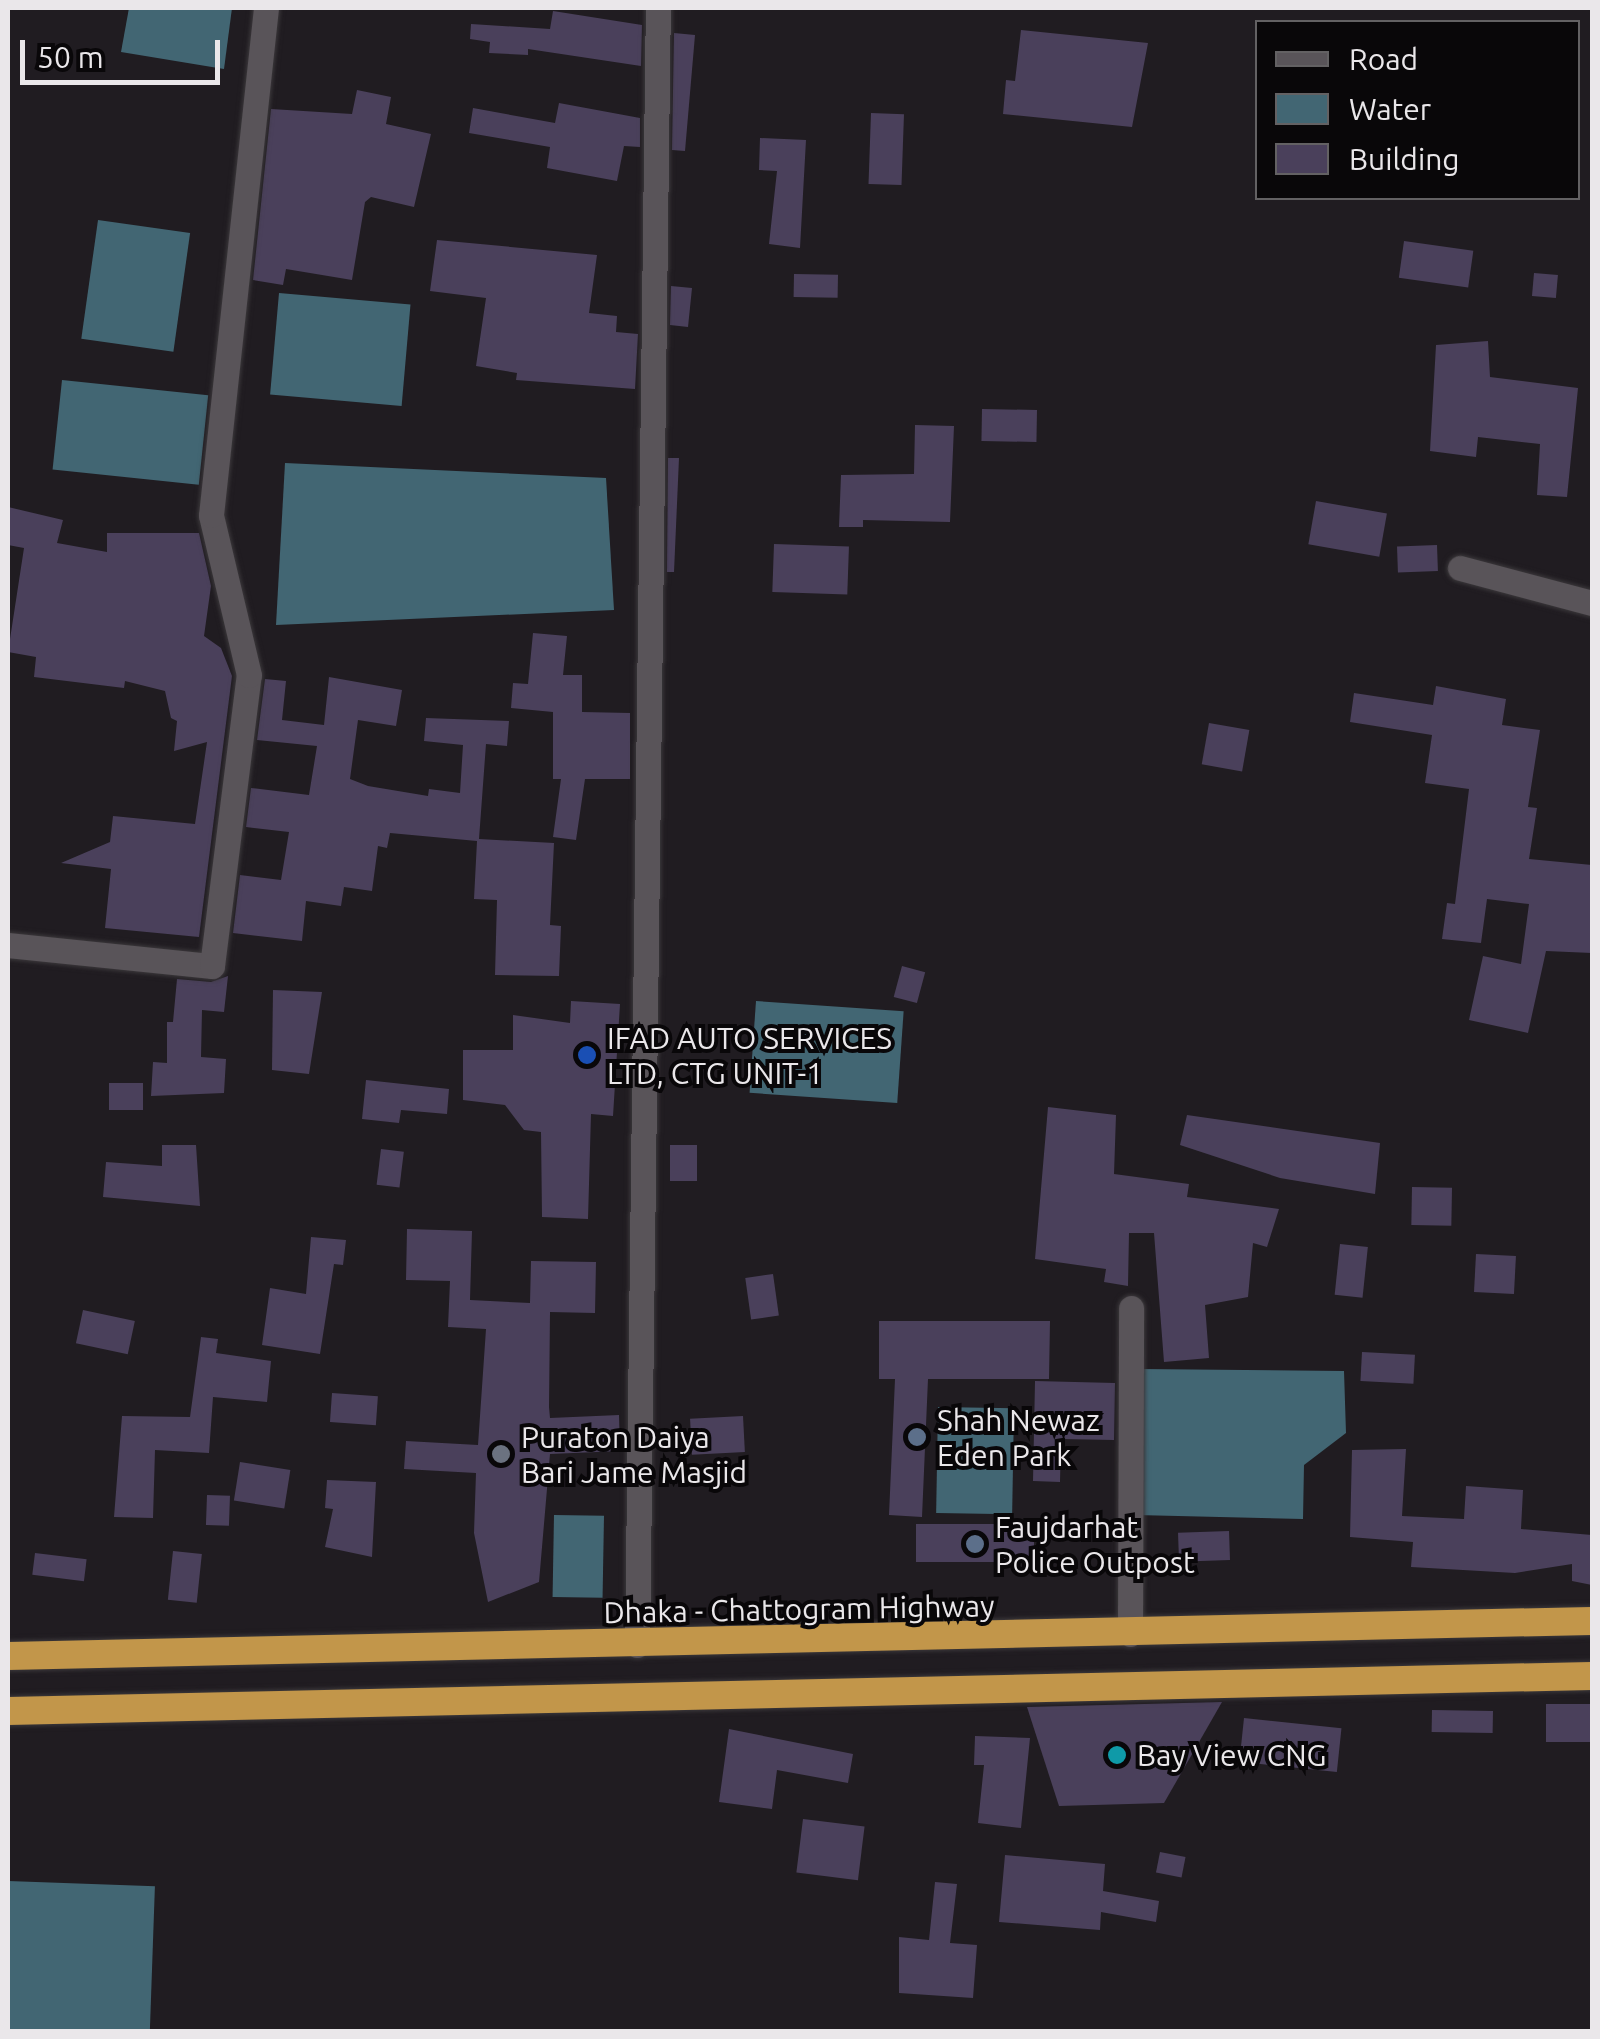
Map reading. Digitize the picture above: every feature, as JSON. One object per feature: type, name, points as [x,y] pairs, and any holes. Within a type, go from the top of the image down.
[{"type":"highway","name":"Dhaka - Chattogram Highway","points":[[8,1656],[1592,1621]]},
{"type":"highway","points":[[8,1711],[1592,1676]]},
{"type":"street","points":[[8,946],[212,966],[249,676],[211,516],[266,8]]},
{"type":"street","points":[[637,1645],[658,8]]},
{"type":"street","points":[[1460,568],[1592,603]]},
{"type":"street","points":[[1130,1308],[1130,1634]]},
{"type":"water","points":[[129,8],[232,8],[224,69],[121,52]]},
{"type":"water","points":[[98,220],[190,233],[173,352],[81,339]]},
{"type":"water","points":[[279,293],[410,305],[402,406],[270,395]]},
{"type":"water","points":[[62,380],[208,395],[199,485],[53,470]]},
{"type":"water","points":[[285,463],[606,478],[614,610],[276,625]]},
{"type":"water","points":[[756,1001],[904,1011],[897,1103],[750,1093]]},
{"type":"water","points":[[1139,1369],[1344,1371],[1346,1433],[1304,1465],[1303,1519],[1136,1515]]},
{"type":"water","points":[[938,1407],[1014,1408],[1012,1514],[936,1513]]},
{"type":"water","points":[[554,1515],[604,1516],[603,1598],[553,1597]]},
{"type":"water","points":[[8,1881],[155,1886],[150,2032],[8,2031]]},
{"type":"building","points":[[553,11],[642,25],[641,66],[528,49],[528,55],[489,53],[490,42],[470,39],[471,24],[550,29]]},
{"type":"building","points":[[1021,30],[1148,43],[1132,127],[1003,114],[1006,80],[1015,81]]},
{"type":"building","points":[[674,33],[695,35],[685,151],[672,150]]},
{"type":"building","points":[[357,90],[391,97],[386,124],[431,134],[414,207],[371,197],[365,202],[352,280],[286,269],[283,285],[253,280],[271,109],[352,114]]},
{"type":"building","points":[[559,103],[640,118],[640,147],[624,146],[617,181],[547,168],[550,147],[469,133],[473,108],[555,123]]},
{"type":"building","points":[[871,113],[904,114],[902,185],[869,184]]},
{"type":"building","points":[[760,138],[806,140],[800,248],[769,244],[777,171],[759,170]]},
{"type":"building","points":[[437,240],[597,255],[589,313],[617,316],[616,332],[638,334],[635,389],[516,380],[517,373],[476,366],[486,298],[430,291]]},
{"type":"building","points":[[1404,241],[1473,251],[1468,287],[1399,278]]},
{"type":"building","points":[[1534,273],[1558,275],[1556,298],[1532,296]]},
{"type":"building","points":[[794,274],[838,275],[838,298],[794,297]]},
{"type":"building","points":[[671,286],[692,288],[688,327],[670,325]]},
{"type":"building","points":[[1488,341],[1490,377],[1578,388],[1567,497],[1537,495],[1540,444],[1478,437],[1476,457],[1430,451],[1436,345]]},
{"type":"building","points":[[982,409],[1037,410],[1036,442],[981,441]]},
{"type":"building","points":[[915,425],[954,426],[950,522],[863,520],[863,527],[839,527],[841,475],[914,474]]},
{"type":"building","points":[[668,458],[679,458],[674,572],[667,572]]},
{"type":"building","points":[[1316,501],[1387,514],[1379,557],[1308,544]]},
{"type":"building","points":[[8,507],[63,520],[57,543],[107,552],[107,533],[199,533],[211,586],[204,636],[221,648],[232,676],[199,937],[105,928],[111,869],[61,863],[110,842],[113,816],[195,824],[207,742],[174,751],[177,721],[171,718],[165,691],[125,681],[124,688],[34,677],[36,657],[8,652],[24,548],[8,545]]},
{"type":"building","points":[[774,544],[849,547],[847,595],[772,592]]},
{"type":"building","points":[[1437,545],[1438,571],[1398,572],[1397,546]]},
{"type":"building","points":[[533,633],[567,636],[563,675],[582,675],[582,712],[630,713],[630,779],[585,779],[576,840],[553,837],[561,779],[553,779],[553,712],[511,708],[513,683],[528,684]]},
{"type":"building","points":[[329,677],[402,690],[396,726],[358,720],[350,779],[368,786],[428,796],[429,789],[460,793],[463,745],[424,741],[426,718],[509,721],[507,746],[486,744],[479,839],[554,843],[550,925],[561,926],[559,976],[495,975],[497,900],[474,899],[477,841],[390,833],[387,848],[378,846],[372,891],[344,887],[341,906],[306,901],[302,941],[233,933],[240,875],[281,880],[289,832],[246,827],[251,788],[309,795],[317,746],[257,740],[265,679],[286,681],[282,720],[324,725]]},
{"type":"building","points":[[1436,686],[1506,699],[1502,725],[1540,730],[1528,807],[1537,808],[1529,859],[1592,865],[1592,953],[1546,951],[1528,1033],[1469,1020],[1483,956],[1521,964],[1529,904],[1487,899],[1481,943],[1442,939],[1447,903],[1455,904],[1469,789],[1425,783],[1432,735],[1350,722],[1354,693],[1433,705]]},
{"type":"building","points":[[1209,723],[1249,730],[1242,771],[1202,764]]},
{"type":"building","points":[[902,966],[925,972],[917,1003],[894,997]]},
{"type":"building","points":[[228,976],[224,1012],[202,1010],[201,1057],[226,1059],[224,1093],[151,1096],[153,1062],[167,1063],[167,1022],[173,1022],[177,979],[211,982]]},
{"type":"building","points":[[273,990],[322,992],[309,1074],[272,1070]]},
{"type":"building","points":[[571,1001],[620,1004],[613,1116],[591,1114],[588,1219],[542,1217],[541,1132],[524,1130],[505,1105],[463,1100],[463,1050],[513,1050],[513,1015],[570,1023]]},
{"type":"building","points":[[366,1080],[449,1089],[447,1114],[401,1110],[399,1123],[362,1119]]},
{"type":"building","points":[[109,1083],[143,1083],[143,1110],[109,1110]]},
{"type":"building","points":[[1048,1107],[1116,1115],[1114,1174],[1189,1184],[1187,1197],[1279,1209],[1267,1247],[1253,1243],[1248,1297],[1205,1305],[1209,1358],[1164,1362],[1154,1233],[1129,1233],[1128,1286],[1104,1282],[1106,1269],[1035,1259]]},
{"type":"building","points":[[1187,1115],[1380,1143],[1375,1194],[1280,1178],[1180,1145]]},
{"type":"building","points":[[162,1145],[196,1145],[200,1206],[103,1197],[106,1162],[162,1166]]},
{"type":"building","points":[[670,1145],[697,1145],[697,1181],[670,1181]]},
{"type":"building","points":[[381,1149],[404,1152],[399,1188],[377,1185]]},
{"type":"building","points":[[1412,1187],[1452,1188],[1451,1226],[1411,1225]]},
{"type":"building","points":[[407,1229],[472,1231],[470,1300],[530,1303],[531,1261],[596,1262],[595,1313],[550,1312],[550,1418],[619,1415],[620,1451],[550,1454],[539,1582],[488,1602],[474,1533],[476,1473],[404,1469],[406,1441],[478,1445],[486,1329],[448,1327],[450,1281],[406,1280]]},
{"type":"building","points":[[311,1237],[346,1240],[343,1265],[334,1264],[320,1354],[262,1345],[270,1288],[306,1294]]},
{"type":"building","points":[[1340,1244],[1368,1247],[1363,1298],[1335,1295]]},
{"type":"building","points":[[1476,1254],[1516,1256],[1514,1294],[1474,1292]]},
{"type":"building","points":[[773,1274],[779,1316],[751,1319],[745,1278]]},
{"type":"building","points":[[83,1310],[135,1321],[128,1354],[76,1343]]},
{"type":"building","points":[[879,1321],[1050,1321],[1049,1379],[928,1379],[922,1517],[889,1515],[895,1379],[879,1379]]},
{"type":"building","points":[[201,1337],[218,1339],[216,1353],[271,1361],[267,1402],[213,1397],[209,1453],[155,1450],[153,1518],[114,1517],[122,1416],[190,1417]]},
{"type":"building","points":[[1362,1352],[1415,1355],[1413,1384],[1360,1381]]},
{"type":"building","points":[[1035,1381],[1115,1383],[1114,1440],[1061,1439],[1060,1482],[1033,1481]]},
{"type":"building","points":[[332,1393],[378,1396],[376,1425],[330,1422]]},
{"type":"building","points":[[743,1416],[745,1452],[692,1455],[690,1419]]},
{"type":"building","points":[[1406,1449],[1402,1516],[1464,1519],[1466,1486],[1523,1490],[1521,1529],[1592,1535],[1592,1585],[1572,1581],[1572,1564],[1515,1573],[1411,1567],[1413,1542],[1350,1537],[1352,1450]]},
{"type":"building","points":[[240,1462],[290,1470],[284,1508],[234,1501]]},
{"type":"building","points":[[327,1480],[376,1482],[372,1557],[325,1547],[333,1509],[325,1508]]},
{"type":"building","points":[[207,1495],[230,1496],[229,1526],[206,1525]]},
{"type":"building","name":"Faujdarhat Police Outpost","points":[[916,1524],[1034,1524],[1034,1562],[916,1562]]},
{"type":"building","points":[[1229,1531],[1230,1560],[1179,1562],[1178,1533]]},
{"type":"building","points":[[173,1551],[202,1554],[197,1603],[168,1600]]},
{"type":"building","points":[[35,1553],[87,1559],[84,1581],[32,1575]]},
{"type":"building","name":"Bay View CNG","points":[[1222,1702],[1164,1803],[1059,1806],[1027,1707]]},
{"type":"building","points":[[1546,1704],[1592,1704],[1592,1742],[1546,1742]]},
{"type":"building","points":[[1432,1710],[1493,1711],[1493,1733],[1432,1732]]},
{"type":"building","points":[[1244,1718],[1341,1728],[1337,1772],[1239,1762]]},
{"type":"building","points":[[729,1729],[853,1754],[848,1783],[777,1770],[772,1809],[719,1802]]},
{"type":"building","points":[[975,1736],[1030,1738],[1021,1828],[978,1823],[984,1765],[974,1765]]},
{"type":"building","points":[[803,1819],[865,1827],[858,1880],[796,1873]]},
{"type":"building","points":[[1160,1852],[1186,1857],[1182,1878],[1156,1873]]},
{"type":"building","points":[[1005,1855],[1105,1864],[1103,1891],[1159,1901],[1156,1922],[1101,1912],[1100,1930],[999,1922]]},
{"type":"building","points":[[935,1882],[957,1884],[950,1943],[977,1945],[973,1998],[899,1993],[899,1937],[929,1940]]},
{"type":"place","name":"IFAD AUTO SERVICES LTD, CTG UNIT-1","points":[[587,1055]]},
{"type":"place","name":"Shah Newaz Eden Park","points":[[917,1437]]},
{"type":"place","name":"Puraton Daiya Bari Jame Masjid","points":[[501,1454]]},
{"type":"place","name":"Faujdarhat Police Outpost","points":[[975,1544]]},
{"type":"place","name":"Bay View CNG","points":[[1117,1755]]}]
